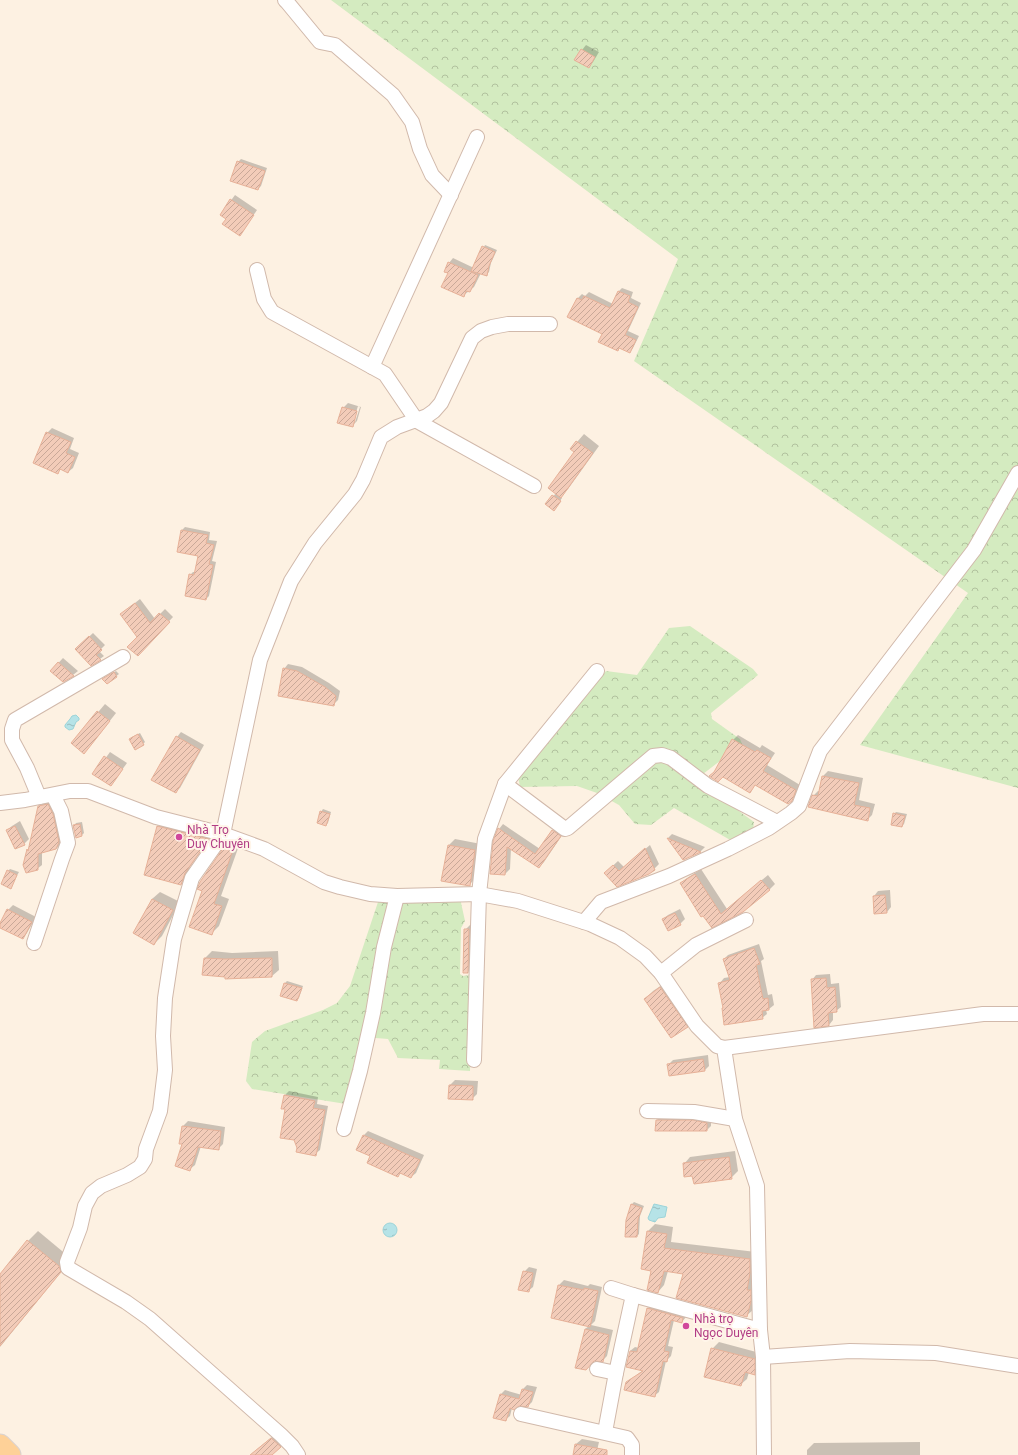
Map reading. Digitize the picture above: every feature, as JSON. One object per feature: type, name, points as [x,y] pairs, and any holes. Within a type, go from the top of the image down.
[{"type":"main road","points":[[0,1445],[10,1455]]},
{"type":"street","points":[[285,0],[320,42],[335,45],[394,95],[412,122],[420,149],[432,175],[451,195]]},
{"type":"street","points":[[372,367],[477,137]]},
{"type":"street","points":[[258,270],[264,299],[272,312],[385,374],[417,421],[534,486]]},
{"type":"street","points":[[298,1455],[292,1446],[281,1435],[150,1319],[126,1302],[68,1268],[67,1262],[80,1228],[85,1206],[92,1193],[100,1186],[127,1175],[140,1167],[145,1159],[146,1149],[160,1110],[165,1070],[163,1036],[165,998],[174,939],[192,878],[223,834],[260,660],[291,581],[316,543],[363,480],[381,437],[396,427],[417,421],[430,414],[441,403],[472,338],[481,331],[508,324],[550,324]]},
{"type":"street","points":[[584,922],[601,902],[669,876],[715,855],[768,828],[799,806],[820,751],[974,550],[1018,473]]},
{"type":"street","points":[[34,943],[68,843],[61,811],[46,796],[27,768],[12,740],[12,728],[15,720],[123,657]]},
{"type":"street","points":[[474,1060],[479,894],[485,839],[505,784],[597,671]]},
{"type":"street","points":[[505,784],[565,829],[653,756],[662,755],[671,758],[708,786],[778,822]]},
{"type":"street","points":[[0,803],[70,791],[88,791],[156,816],[223,834],[264,849],[324,882],[370,894],[396,896],[479,894],[518,901],[590,924],[620,938],[645,956],[662,973],[697,1026],[717,1046],[724,1048],[983,1014],[1018,1014]]},
{"type":"street","points":[[344,1129],[360,1071],[373,1013],[384,947],[396,896]]},
{"type":"street","points":[[662,973],[696,945],[746,920]]},
{"type":"street","points":[[724,1048],[735,1119],[757,1186],[760,1330],[763,1357],[764,1455]]},
{"type":"street","points":[[647,1111],[694,1112],[735,1119]]},
{"type":"street","points":[[611,1288],[760,1330]]},
{"type":"street","points":[[605,1432],[633,1295]]},
{"type":"street","points":[[763,1357],[850,1351],[928,1353],[1018,1366]]},
{"type":"street","points":[[597,1369],[616,1373]]},
{"type":"street","points":[[521,1414],[627,1438],[632,1445],[632,1455]]},
{"type":"green space","points":[[331,0],[1018,0],[1018,788],[860,745],[968,593],[634,361],[678,259]]},
{"type":"green space","points":[[690,626],[753,669],[758,675],[711,713],[712,719],[740,739],[742,744],[703,774],[703,785],[754,822],[753,830],[732,841],[674,808],[651,825],[635,824],[619,805],[597,793],[577,786],[520,787],[518,776],[523,769],[606,671],[637,675],[669,628]]},
{"type":"green space","points":[[383,898],[460,898],[465,921],[461,928],[460,974],[463,976],[471,975],[472,978],[470,1071],[439,1069],[440,1060],[398,1058],[388,1039],[364,1037],[346,1104],[252,1089],[246,1081],[252,1042],[265,1031],[323,1010],[337,1003],[350,986],[378,902]]},
{"type":"water","points":[[76,715],[79,720],[76,722],[73,729],[69,730],[65,727],[65,725],[72,716]]},
{"type":"water","points":[[654,1204],[667,1207],[665,1217],[658,1218],[655,1222],[649,1220],[648,1218]]},
{"type":"water","points":[[387,1223],[393,1223],[397,1227],[397,1233],[393,1237],[387,1237],[383,1233],[383,1227]]},
{"type":"building","points":[[581,49],[595,57],[589,68],[574,60]]},
{"type":"building","points":[[237,161],[265,171],[258,190],[230,181]]},
{"type":"building","points":[[230,199],[254,215],[240,236],[222,224],[226,219],[220,215]]},
{"type":"building","points":[[482,246],[495,252],[489,266],[487,276],[471,271]]},
{"type":"building","points":[[448,262],[478,275],[470,292],[466,291],[464,297],[441,287],[448,273],[444,272]]},
{"type":"building","points":[[618,291],[630,296],[628,302],[638,307],[625,335],[636,340],[630,353],[619,348],[618,351],[598,342],[602,334],[567,317],[577,298],[582,300],[584,296],[610,308]]},
{"type":"building","points":[[342,407],[357,411],[353,427],[337,423]]},
{"type":"building","points":[[46,432],[71,442],[66,453],[75,457],[68,473],[60,469],[58,474],[33,463]]},
{"type":"building","points":[[576,441],[593,453],[561,498],[548,488],[574,452],[570,449]]},
{"type":"building","points":[[552,495],[561,501],[554,511],[545,504]]},
{"type":"building","points":[[181,530],[208,535],[206,543],[214,545],[209,564],[213,565],[206,600],[185,596],[189,574],[194,575],[198,556],[177,552]]},
{"type":"building","points":[[135,603],[150,623],[159,613],[170,622],[138,656],[127,647],[137,637],[120,614]]},
{"type":"building","points":[[89,636],[102,650],[96,655],[101,660],[91,666],[75,649]]},
{"type":"building","points":[[58,662],[74,676],[63,682],[50,671]]},
{"type":"building","points":[[283,668],[297,671],[325,687],[336,696],[334,706],[278,696]]},
{"type":"building","points":[[114,672],[117,677],[107,684],[102,679]]},
{"type":"building","points":[[97,711],[110,721],[84,754],[71,743]]},
{"type":"building","points":[[138,734],[144,745],[135,750],[129,739]]},
{"type":"building","points":[[176,736],[200,750],[176,793],[151,780]]},
{"type":"building","points":[[732,739],[755,752],[757,750],[771,758],[763,771],[796,790],[792,801],[788,804],[755,785],[750,793],[723,777],[718,782],[709,776],[714,772]]},
{"type":"building","points":[[104,756],[123,769],[111,786],[92,774]]},
{"type":"building","points":[[822,776],[859,783],[854,805],[870,808],[868,821],[808,807],[812,795],[818,796]]},
{"type":"building","points":[[48,804],[53,814],[59,842],[56,849],[38,854],[38,870],[26,873],[23,865],[27,849],[28,851],[38,806]]},
{"type":"building","points":[[320,811],[330,814],[326,826],[317,823]]},
{"type":"building","points":[[893,813],[905,816],[902,827],[891,825]]},
{"type":"building","points":[[80,824],[82,836],[76,838],[73,825]]},
{"type":"building","points":[[15,826],[25,845],[15,849],[6,830]]},
{"type":"building","points":[[157,826],[209,839],[185,873],[181,885],[144,875]]},
{"type":"building","points":[[498,828],[535,854],[552,830],[561,836],[539,868],[507,847],[505,875],[490,874],[493,841]]},
{"type":"building","points":[[667,838],[701,852],[683,860]]},
{"type":"building","points":[[226,844],[234,847],[214,904],[222,906],[212,935],[189,927],[202,891],[197,889],[200,882]]},
{"type":"building","points":[[448,845],[475,850],[470,886],[441,881]]},
{"type":"building","points":[[645,848],[655,870],[649,874],[617,887],[604,873],[613,865],[619,871]]},
{"type":"building","points":[[7,870],[17,875],[11,889],[1,884]]},
{"type":"building","points":[[695,874],[721,914],[761,880],[770,890],[743,912],[712,928],[703,916],[701,917],[680,883]]},
{"type":"building","points":[[885,895],[887,913],[874,914],[873,896]]},
{"type":"building","points":[[152,899],[173,910],[154,945],[133,933]]},
{"type":"building","points":[[7,909],[32,922],[23,939],[0,928],[0,923]]},
{"type":"building","points":[[675,913],[681,925],[668,931],[662,919]]},
{"type":"building","points":[[464,929],[469,929],[468,973],[463,973]]},
{"type":"building","points":[[754,948],[760,964],[756,965],[763,999],[768,998],[769,1010],[762,1011],[763,1019],[724,1025],[723,1008],[718,983],[730,980],[723,959]]},
{"type":"building","points":[[204,958],[272,958],[272,977],[225,979],[225,977],[202,975]]},
{"type":"building","points":[[826,978],[827,988],[835,987],[837,1012],[828,1013],[829,1026],[814,1028],[811,979]]},
{"type":"building","points":[[284,983],[302,988],[297,1001],[280,996]]},
{"type":"building","points":[[660,987],[688,1027],[671,1038],[644,999]]},
{"type":"building","points":[[703,1059],[705,1071],[669,1076],[667,1064]]},
{"type":"building","points":[[449,1085],[473,1086],[473,1100],[448,1099]]},
{"type":"building","points":[[284,1095],[315,1101],[313,1108],[325,1110],[316,1156],[296,1152],[297,1148],[294,1140],[280,1138],[285,1109],[281,1109]]},
{"type":"building","points":[[656,1120],[693,1120],[707,1123],[707,1131],[655,1131]]},
{"type":"building","points":[[182,1126],[221,1131],[219,1150],[198,1147],[190,1171],[175,1166],[182,1144],[179,1144]]},
{"type":"building","points":[[363,1135],[420,1160],[411,1178],[400,1173],[398,1177],[367,1163],[370,1156],[356,1150]]},
{"type":"building","points":[[729,1157],[732,1179],[694,1184],[692,1176],[684,1177],[683,1163]]},
{"type":"building","points":[[631,1204],[642,1208],[638,1219],[637,1237],[625,1237],[626,1220]]},
{"type":"building","points":[[647,1231],[667,1234],[664,1248],[750,1259],[750,1273],[747,1290],[751,1290],[751,1301],[747,1317],[676,1298],[683,1274],[664,1271],[658,1293],[647,1290],[651,1271],[641,1269]]},
{"type":"building","points":[[27,1240],[59,1266],[61,1272],[0,1346],[0,1274]]},
{"type":"building","points":[[523,1271],[533,1273],[529,1292],[518,1290]]},
{"type":"building","points":[[558,1285],[598,1291],[590,1327],[551,1318]]},
{"type":"building","points":[[647,1308],[683,1318],[682,1323],[671,1320],[664,1351],[669,1352],[667,1362],[663,1361],[655,1397],[624,1390],[626,1382],[643,1371],[626,1367],[630,1351],[637,1352]]},
{"type":"building","points":[[585,1329],[609,1335],[603,1362],[594,1361],[586,1370],[575,1368]]},
{"type":"building","points":[[711,1348],[755,1359],[755,1375],[745,1372],[741,1386],[704,1377]]},
{"type":"building","points":[[522,1389],[533,1392],[528,1407],[519,1406],[514,1410],[510,1408],[506,1421],[493,1418],[500,1394],[519,1399]]},
{"type":"building","points":[[271,1438],[281,1447],[272,1455],[250,1455]]},
{"type":"building","points":[[575,1444],[607,1450],[607,1455],[573,1455]]},
{"type":"place","name":"Nhà Trọ Duy Chuyên","points":[[179,837]]},
{"type":"place","name":"Nhà trọ Ngọc Duyên","points":[[686,1326]]}]
